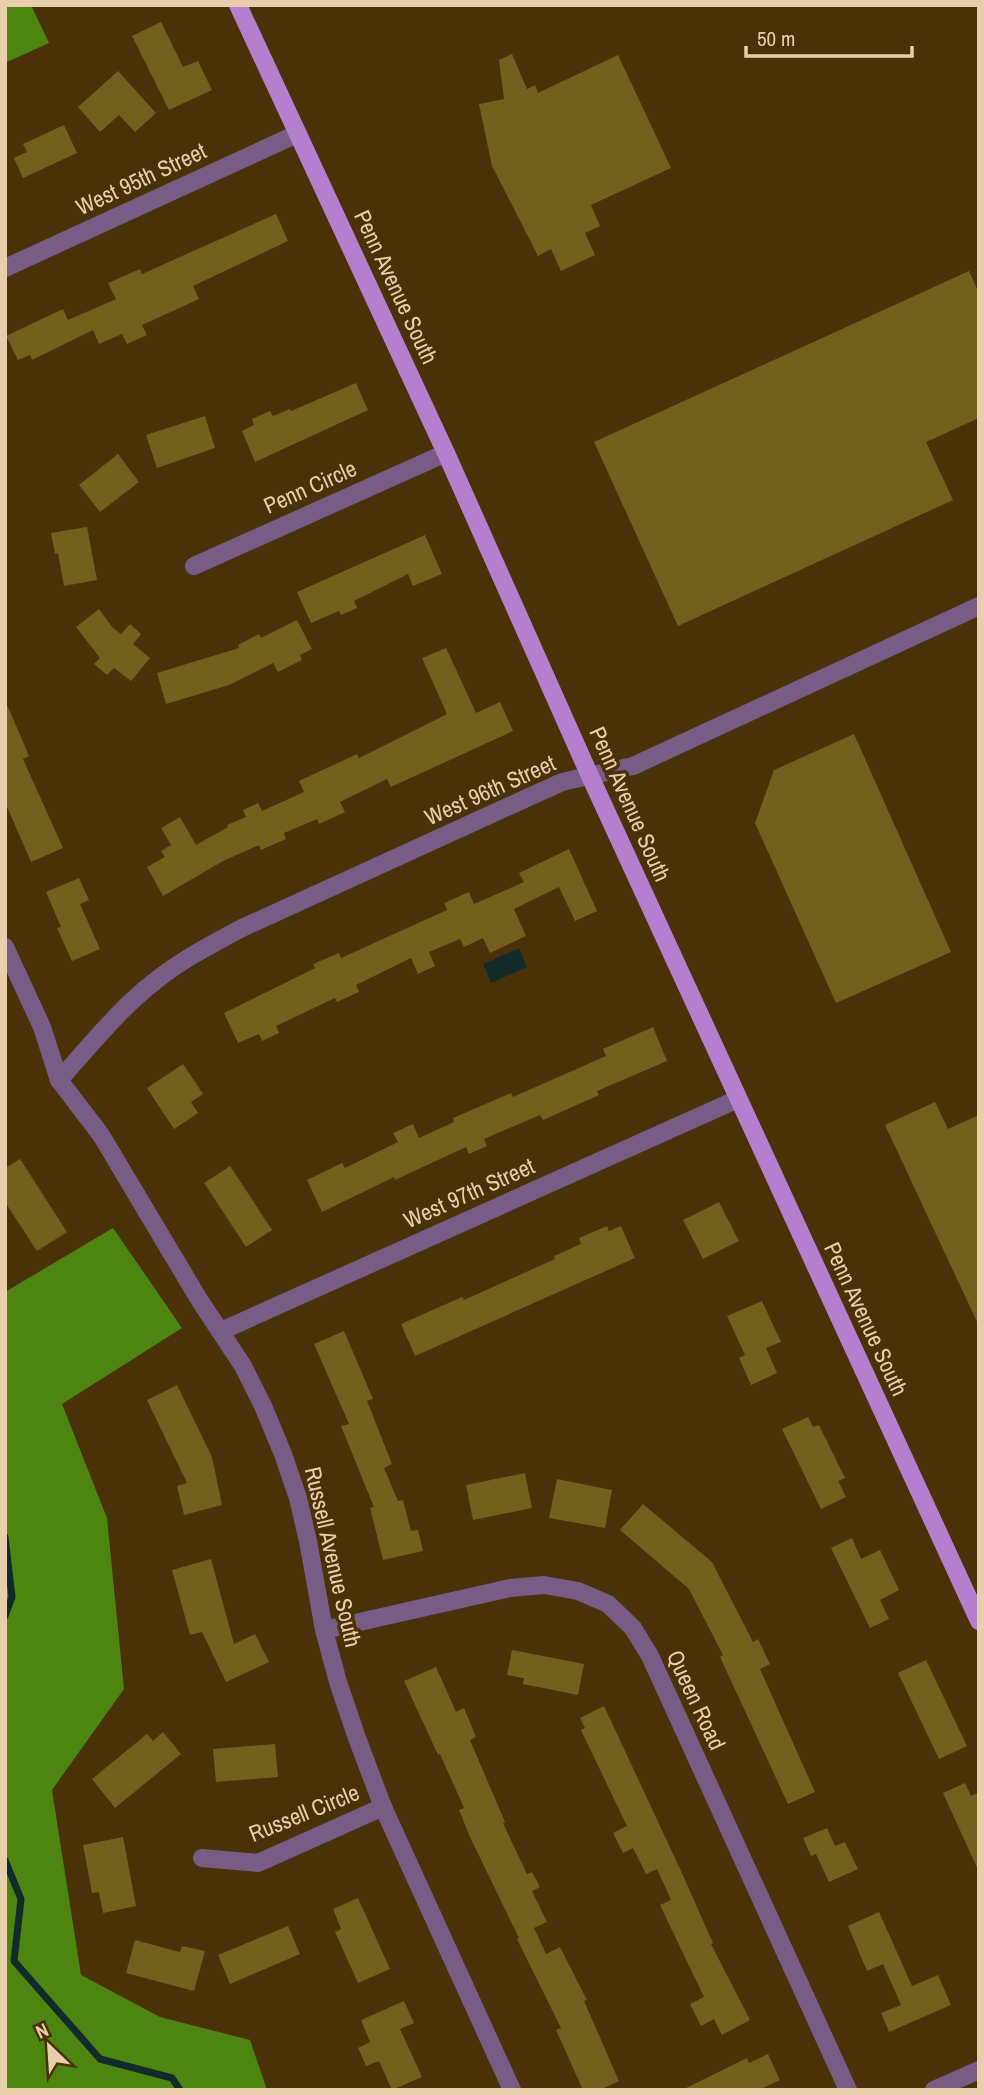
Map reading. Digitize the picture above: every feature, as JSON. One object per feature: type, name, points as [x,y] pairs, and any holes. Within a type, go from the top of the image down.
[{"type":"main road","name":"Penn Avenue South","points":[[238,5],[446,453],[590,776],[979,1621]]},
{"type":"street","name":"West 95th Street","points":[[5,268],[297,134]]},
{"type":"street","name":"Penn Circle","points":[[194,566],[446,453]]},
{"type":"street","name":"West 96th Street","points":[[59,1080],[153,982],[196,953],[242,928],[562,782],[633,766],[979,606]]},
{"type":"street","name":"Russell Avenue South","points":[[5,947],[42,1027],[59,1080],[101,1135],[243,1366],[283,1454],[308,1541],[324,1630],[338,1682],[383,1807],[512,2090]]},
{"type":"street","name":"West 97th Street","points":[[220,1331],[738,1099]]},
{"type":"street","name":"Queen Road","points":[[324,1630],[510,1588],[544,1585],[578,1591],[608,1604],[633,1628],[650,1656],[848,2090]]},
{"type":"street","name":"Russell Circle","points":[[202,1858],[258,1863],[383,1807]]},
{"type":"street","points":[[934,2090],[979,2070]]},
{"type":"green space","points":[[5,5],[31,5],[49,43],[5,63]]},
{"type":"green space","points":[[113,1228],[182,1328],[62,1404],[107,1518],[124,1689],[52,1790],[81,1975],[160,2017],[250,2040],[267,2090],[5,2090],[5,1292]]},
{"type":"water","points":[[519,948],[527,967],[491,983],[483,964]]},
{"type":"building","points":[[161,22],[183,67],[198,61],[212,90],[169,110],[132,36]]},
{"type":"building","points":[[512,54],[527,89],[535,85],[538,93],[618,55],[671,168],[591,205],[600,226],[585,233],[595,255],[561,271],[551,249],[538,256],[492,166],[479,104],[504,99],[499,60]]},
{"type":"building","points":[[118,71],[156,113],[135,132],[119,115],[100,132],[78,107]]},
{"type":"building","points":[[64,125],[77,153],[23,178],[14,158],[27,152],[23,144]]},
{"type":"building","points":[[276,214],[288,241],[193,286],[199,299],[142,325],[147,335],[127,344],[122,334],[99,344],[93,330],[32,360],[30,355],[18,360],[6,336],[63,309],[68,320],[116,299],[108,283],[140,269],[142,274]]},
{"type":"building","points":[[969,271],[979,293],[979,418],[926,442],[953,500],[678,626],[594,442]]},
{"type":"building","points":[[356,383],[368,410],[255,462],[242,431],[254,425],[252,419],[270,411],[273,416],[290,409],[291,411]]},
{"type":"building","points":[[205,416],[215,448],[157,468],[146,435]]},
{"type":"building","points":[[118,454],[139,482],[100,512],[79,485]]},
{"type":"building","points":[[87,527],[97,580],[64,586],[51,533]]},
{"type":"building","points":[[425,535],[442,574],[413,586],[408,574],[354,601],[357,608],[341,615],[339,611],[311,623],[297,592]]},
{"type":"building","points":[[99,609],[121,634],[130,624],[141,634],[133,644],[150,658],[131,681],[114,668],[107,675],[94,664],[100,658],[76,627]]},
{"type":"building","points":[[297,620],[312,649],[300,655],[302,660],[278,672],[273,663],[229,685],[166,704],[157,673],[239,648],[238,645],[259,634],[261,638]]},
{"type":"building","points":[[446,648],[476,713],[500,702],[513,731],[391,787],[387,779],[340,802],[345,812],[319,824],[317,819],[284,833],[286,839],[261,850],[259,845],[223,861],[163,896],[147,867],[165,857],[161,851],[171,845],[161,828],[180,817],[196,845],[228,827],[227,825],[246,817],[243,810],[258,803],[262,811],[304,792],[299,781],[357,754],[359,758],[447,714],[422,658]]},
{"type":"building","points":[[5,700],[29,756],[23,759],[63,848],[31,862],[5,802]]},
{"type":"building","points":[[854,734],[951,952],[836,1003],[755,823],[774,770]]},
{"type":"building","points":[[569,849],[597,911],[575,921],[559,887],[514,909],[526,936],[490,953],[483,938],[464,947],[460,939],[429,952],[435,966],[418,974],[411,958],[356,985],[359,992],[337,1002],[335,998],[276,1026],[279,1033],[262,1041],[259,1034],[238,1043],[224,1013],[315,968],[313,964],[339,953],[341,958],[447,910],[444,903],[469,892],[474,904],[524,882],[519,873]]},
{"type":"building","points":[[79,878],[89,900],[80,904],[100,949],[72,961],[57,928],[61,927],[46,892]]},
{"type":"building","points":[[653,1027],[667,1061],[597,1091],[599,1095],[543,1120],[540,1115],[484,1139],[487,1146],[469,1154],[466,1147],[395,1180],[394,1177],[322,1212],[307,1180],[342,1163],[345,1168],[398,1142],[393,1133],[413,1124],[419,1138],[454,1122],[453,1118],[511,1093],[513,1097],[606,1056],[603,1049]]},
{"type":"building","points":[[183,1064],[203,1094],[191,1102],[198,1113],[174,1129],[147,1088]]},
{"type":"building","points":[[935,1102],[948,1129],[979,1115],[979,1326],[885,1125]]},
{"type":"building","points":[[20,1159],[67,1232],[37,1251],[5,1202],[5,1168]]},
{"type":"building","points":[[230,1166],[272,1230],[246,1247],[204,1183]]},
{"type":"building","points":[[719,1202],[739,1241],[703,1259],[683,1220]]},
{"type":"building","points":[[607,1226],[609,1231],[621,1226],[635,1258],[415,1356],[401,1324],[462,1297],[464,1300],[555,1259],[554,1256],[581,1244],[579,1238]]},
{"type":"building","points":[[762,1301],[781,1342],[766,1348],[777,1373],[751,1385],[739,1358],[745,1355],[727,1316]]},
{"type":"building","points":[[344,1331],[373,1399],[367,1401],[392,1464],[384,1468],[398,1501],[403,1500],[411,1531],[418,1530],[423,1551],[383,1560],[370,1508],[374,1507],[341,1426],[349,1424],[314,1344]]},
{"type":"building","points":[[177,1385],[212,1457],[222,1505],[184,1515],[177,1486],[187,1483],[147,1400]]},
{"type":"building","points":[[808,1417],[813,1427],[819,1425],[845,1478],[838,1481],[846,1497],[821,1509],[782,1429]]},
{"type":"building","points":[[525,1473],[532,1508],[473,1520],[466,1485]]},
{"type":"building","points":[[557,1479],[612,1490],[605,1528],[549,1518]]},
{"type":"building","points":[[643,1504],[712,1562],[753,1642],[758,1639],[770,1664],[760,1669],[815,1792],[788,1804],[720,1657],[723,1655],[689,1589],[620,1530]]},
{"type":"building","points":[[852,1538],[861,1559],[880,1550],[899,1590],[880,1600],[889,1619],[870,1628],[831,1548]]},
{"type":"building","points":[[211,1559],[234,1644],[255,1634],[269,1662],[226,1682],[202,1632],[190,1635],[172,1570]]},
{"type":"building","points":[[512,1650],[584,1664],[578,1695],[523,1684],[524,1678],[507,1675]]},
{"type":"building","points":[[926,1660],[967,1746],[939,1759],[898,1673]]},
{"type":"building","points":[[436,1667],[456,1712],[464,1708],[476,1737],[470,1740],[505,1822],[503,1823],[527,1874],[532,1872],[540,1887],[532,1891],[547,1922],[534,1928],[546,1954],[560,1947],[587,2000],[584,2001],[619,2081],[600,2090],[583,2090],[556,2030],[561,2028],[470,1837],[459,1810],[464,1808],[404,1681]]},
{"type":"building","points":[[604,1706],[681,1871],[713,1943],[711,1944],[750,2020],[722,2035],[714,2019],[701,2026],[690,2004],[704,1997],[660,1905],[671,1900],[657,1869],[646,1874],[633,1848],[623,1853],[613,1833],[627,1826],[581,1730],[585,1728],[580,1718]]},
{"type":"building","points":[[163,1732],[181,1754],[115,1808],[92,1779],[147,1734],[153,1741]]},
{"type":"building","points":[[275,1744],[278,1777],[216,1782],[213,1749]]},
{"type":"building","points":[[965,1783],[971,1796],[979,1792],[979,1872],[943,1793]]},
{"type":"building","points":[[827,1828],[835,1846],[845,1842],[858,1869],[829,1882],[816,1854],[811,1856],[803,1838]]},
{"type":"building","points":[[123,1837],[136,1906],[103,1913],[99,1892],[92,1893],[83,1845]]},
{"type":"building","points":[[358,1898],[390,1969],[358,1983],[335,1932],[341,1929],[333,1909]]},
{"type":"building","points":[[879,1912],[912,1986],[938,1975],[951,2005],[889,2032],[881,2013],[901,2005],[883,1964],[867,1971],[848,1926]]},
{"type":"building","points":[[288,1926],[300,1954],[230,1984],[218,1955]]},
{"type":"building","points":[[135,1940],[180,1952],[182,1946],[205,1951],[194,1991],[126,1973]]},
{"type":"building","points":[[404,2001],[414,2023],[400,2029],[422,2077],[392,2090],[379,2061],[366,2066],[358,2048],[370,2042],[361,2020]]},
{"type":"building","points":[[768,2054],[780,2080],[759,2090],[682,2090],[747,2058],[749,2063]]},
{"type":"waterway","points":[[5,1537],[12,1597],[5,1616]]},
{"type":"waterway","points":[[5,1860],[21,1899],[14,1961],[100,2059],[172,2078],[180,2090]]}]
